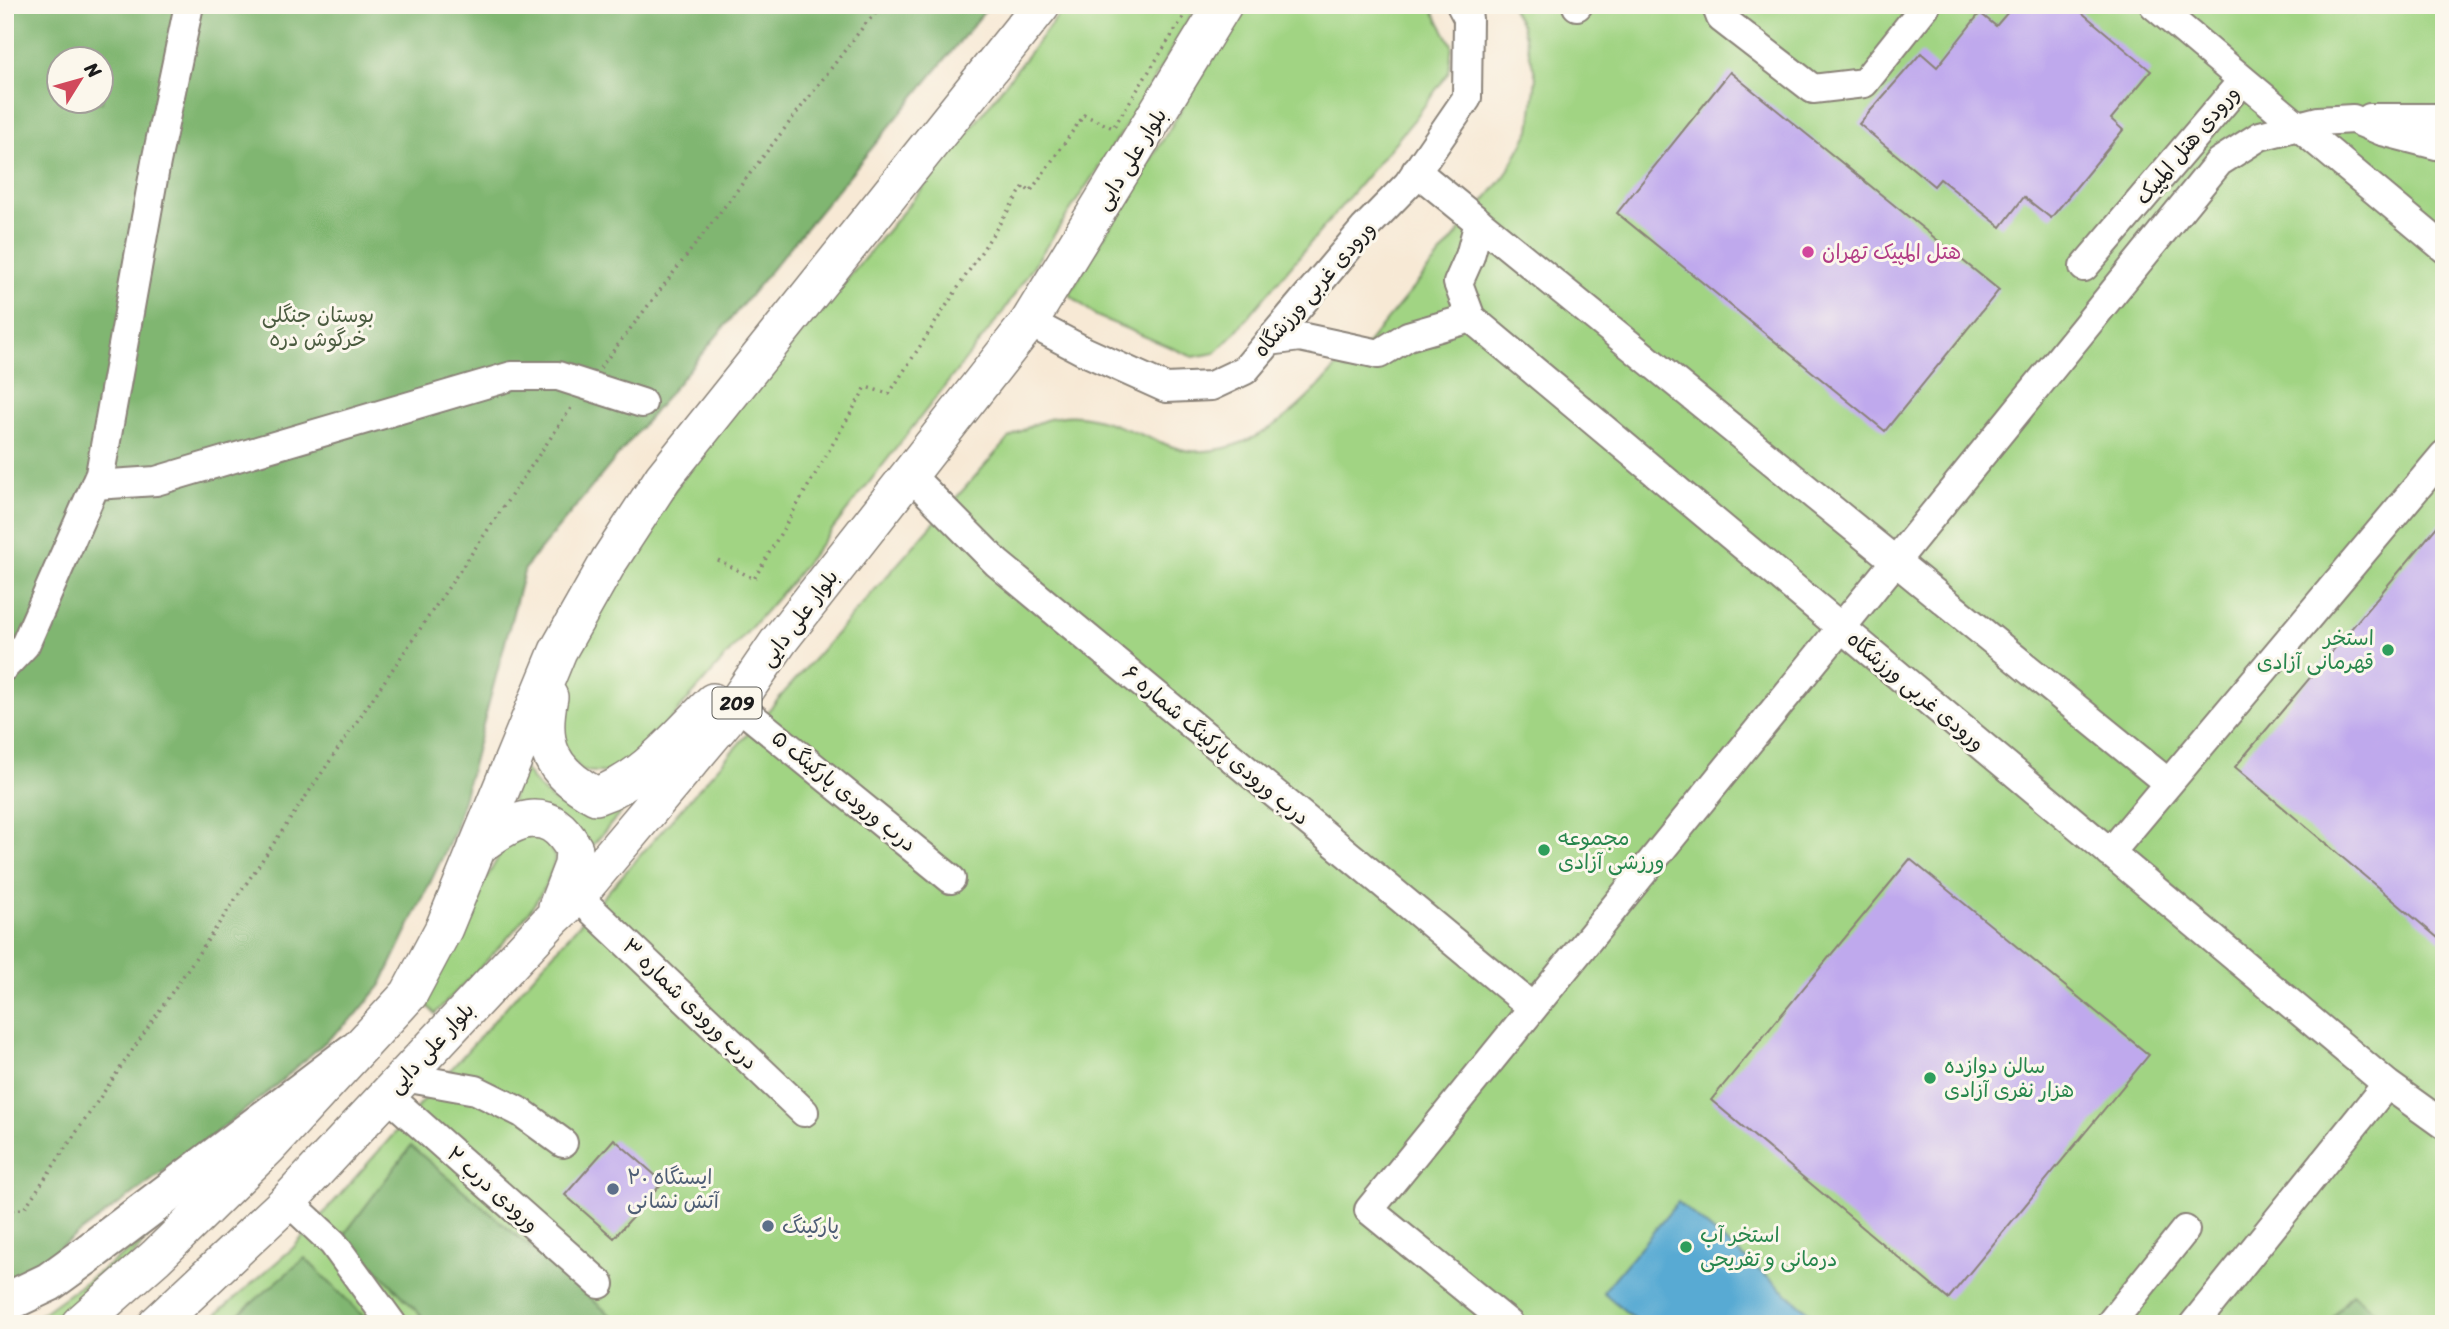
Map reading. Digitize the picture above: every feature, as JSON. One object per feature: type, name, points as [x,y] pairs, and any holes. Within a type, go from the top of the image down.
[{"type":"highway","points":[[5,1303],[49,1282],[353,1053]]},
{"type":"main road","points":[[80,1324],[156,1257],[269,1146],[409,994],[444,928],[558,651],[609,561],[663,478],[1041,5]]},
{"type":"main road","name":"بلوار علی دایی","points":[[166,1319],[288,1201],[565,907],[736,704],[779,641],[1030,322],[1223,5]]},
{"type":"main road","points":[[558,651],[547,711],[545,741],[555,764],[577,786],[596,796],[617,789],[635,777],[779,641]]},
{"type":"main road","points":[[477,847],[510,824],[527,818],[547,821],[557,826],[574,849],[565,907]]},
{"type":"street","points":[[5,666],[25,645],[100,474],[156,162],[189,5]]},
{"type":"street","name":"ورودی غربی ورزشگاه","points":[[1030,322],[1084,351],[1166,388],[1211,386],[1245,370],[1416,171],[1467,98],[1468,18],[1461,5]]},
{"type":"street","points":[[1716,5],[1721,18],[1813,89],[1864,83],[1926,5]]},
{"type":"street","name":"ورودی هتل المپیک","points":[[2084,267],[2243,80],[2154,5]]},
{"type":"street","points":[[2243,80],[2444,248]]},
{"type":"street","points":[[2353,118],[2382,131],[2444,147]]},
{"type":"street","points":[[1509,1324],[1369,1210],[2219,162],[2260,136],[2318,121],[2353,118],[2444,118]]},
{"type":"street","points":[[1416,171],[2168,783]]},
{"type":"street","name":"ورودی غربی ورزشگاه","points":[[1479,222],[1470,256],[1458,283],[1471,318],[2387,1083],[2444,1125]]},
{"type":"street","points":[[1269,341],[1300,337],[1379,354],[1408,336],[1471,318]]},
{"type":"street","points":[[94,485],[156,481],[512,376],[558,376],[642,403]]},
{"type":"street","points":[[2110,853],[2444,455]]},
{"type":"street","name":"درب ورودی پارکینگ شماره ۶","points":[[909,474],[997,562],[1532,1007]]},
{"type":"street","name":"درب ورودی پارکینگ ۵","points":[[736,704],[951,879]]},
{"type":"street","name":"درب ورودی شماره ۳","points":[[565,907],[804,1112]]},
{"type":"street","points":[[2194,1324],[2387,1083]]},
{"type":"street","points":[[395,1086],[476,1090],[522,1112],[563,1143]]},
{"type":"street","name":"ورودی درب ۲","points":[[395,1086],[600,1283]]},
{"type":"street","points":[[288,1201],[333,1243],[392,1324]]},
{"type":"street","points":[[2110,1324],[2185,1230]]},
{"type":"path","points":[[5,1210],[24,1209],[587,385],[866,23],[884,5]]},
{"type":"path","points":[[718,560],[754,579],[866,387],[890,394],[1024,186],[1030,192],[1084,115],[1113,128],[1184,11],[1188,14],[1193,5]]},
{"type":"green space","name":"بوستان جنگلی خرگوش دره","points":[[5,5],[990,5],[525,568],[454,833],[381,985],[357,1014],[272,1089],[5,1287]]},
{"type":"green space","points":[[1066,5],[1197,5],[1136,111],[1003,312],[791,582],[636,759],[610,773],[582,771],[565,752],[557,712],[565,665],[629,553],[723,423],[830,300],[963,139]]},
{"type":"green space","points":[[1245,5],[1430,5],[1452,45],[1449,72],[1414,120],[1232,336],[1215,353],[1193,357],[1096,316],[1069,294]]},
{"type":"green space","name":"مجموعه ورزشی آزادی","points":[[1510,5],[2444,5],[2444,1324],[205,1324],[293,1248],[1009,438],[1047,420],[1079,416],[1111,423],[1181,449],[1213,450],[1235,445],[1274,426],[1308,397],[1338,365],[1346,370],[1505,176],[1530,130],[1536,77],[1522,26]]},
{"type":"green space","points":[[517,757],[543,791],[565,807],[578,811],[608,809],[644,785],[583,857],[511,814]]},
{"type":"green space","points":[[527,834],[545,841],[555,857],[549,877],[538,898],[506,940],[435,1014],[420,998],[505,845]]},
{"type":"green space","points":[[411,1146],[621,1324],[429,1324],[344,1235]]},
{"type":"green space","points":[[148,1237],[128,1262],[58,1324],[19,1324],[41,1314]]},
{"type":"green space","points":[[305,1258],[371,1324],[227,1324]]},
{"type":"green space","points":[[2352,1293],[2390,1324],[2328,1324]]},
{"type":"water","name":"استخر آب درمانی و تفریحی","points":[[1678,1202],[1823,1324],[1640,1324],[1603,1292]]},
{"type":"building","points":[[2014,5],[2073,5],[2151,71],[2111,119],[2123,130],[2051,218],[2024,197],[2001,227],[1940,179],[1934,186],[1859,124],[1921,53],[1937,67],[1980,13],[1996,26]]},
{"type":"building","name":"هتل المپیک تهران","points":[[1730,72],[1999,290],[1885,431],[1617,213]]},
{"type":"building","name":"استخر قهرمانی آزادی","points":[[2444,518],[2444,943],[2235,767]]},
{"type":"building","name":"سالن دوازده هزار نفری آزادی","points":[[1910,859],[2149,1055],[1948,1299],[1711,1100]]},
{"type":"building","points":[[614,1139],[663,1182],[614,1238],[565,1195]]},
{"type":"place","name":"هتل المپیک تهران","points":[[1808,252]]},
{"type":"place","name":"استخر قهرمانی آزادی","points":[[2388,650]]},
{"type":"place","name":"مجموعه ورزشی آزادی","points":[[1544,850]]},
{"type":"place","name":"سالن دوازده هزار نفری آزادی","points":[[1930,1078]]},
{"type":"place","name":"ایستگاه ۲۰ آتش نشانی","points":[[613,1189]]},
{"type":"place","name":"پارکینگ","points":[[768,1226]]},
{"type":"place","name":"استخر آب درمانی و تفریحی","points":[[1686,1247]]}]
